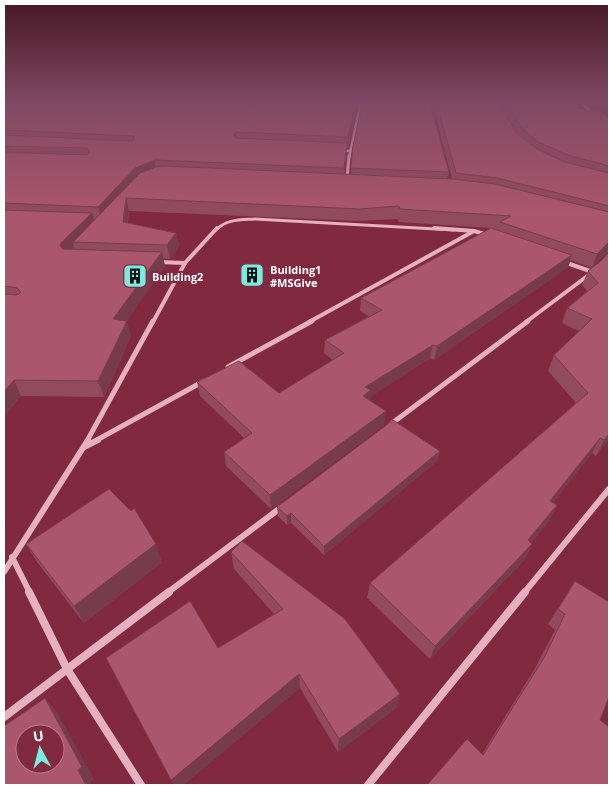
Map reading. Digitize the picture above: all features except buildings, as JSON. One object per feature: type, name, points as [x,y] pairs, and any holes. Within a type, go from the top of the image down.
[{"type":"street","points":[[347,182],[353,138]]},
{"type":"street","points":[[331,150],[350,151]]},
{"type":"street","points":[[4,572],[84,447],[186,263],[221,224],[236,220],[474,231],[492,237]]},
{"type":"street","points":[[222,370],[474,231]]},
{"type":"street","points":[[556,259],[593,272]]},
{"type":"street","points":[[157,262],[186,263]]},
{"type":"street","points":[[386,428],[593,272],[598,266]]},
{"type":"street","points":[[84,447],[205,380]]},
{"type":"street","points":[[368,785],[609,489]]},
{"type":"street","points":[[4,717],[290,501]]},
{"type":"street","points":[[12,557],[67,669],[141,785]]},
{"type":"place","name":"Building1 #MSGive","points":[[252,275]]},
{"type":"place","name":"Building2","points":[[135,276]]}]
